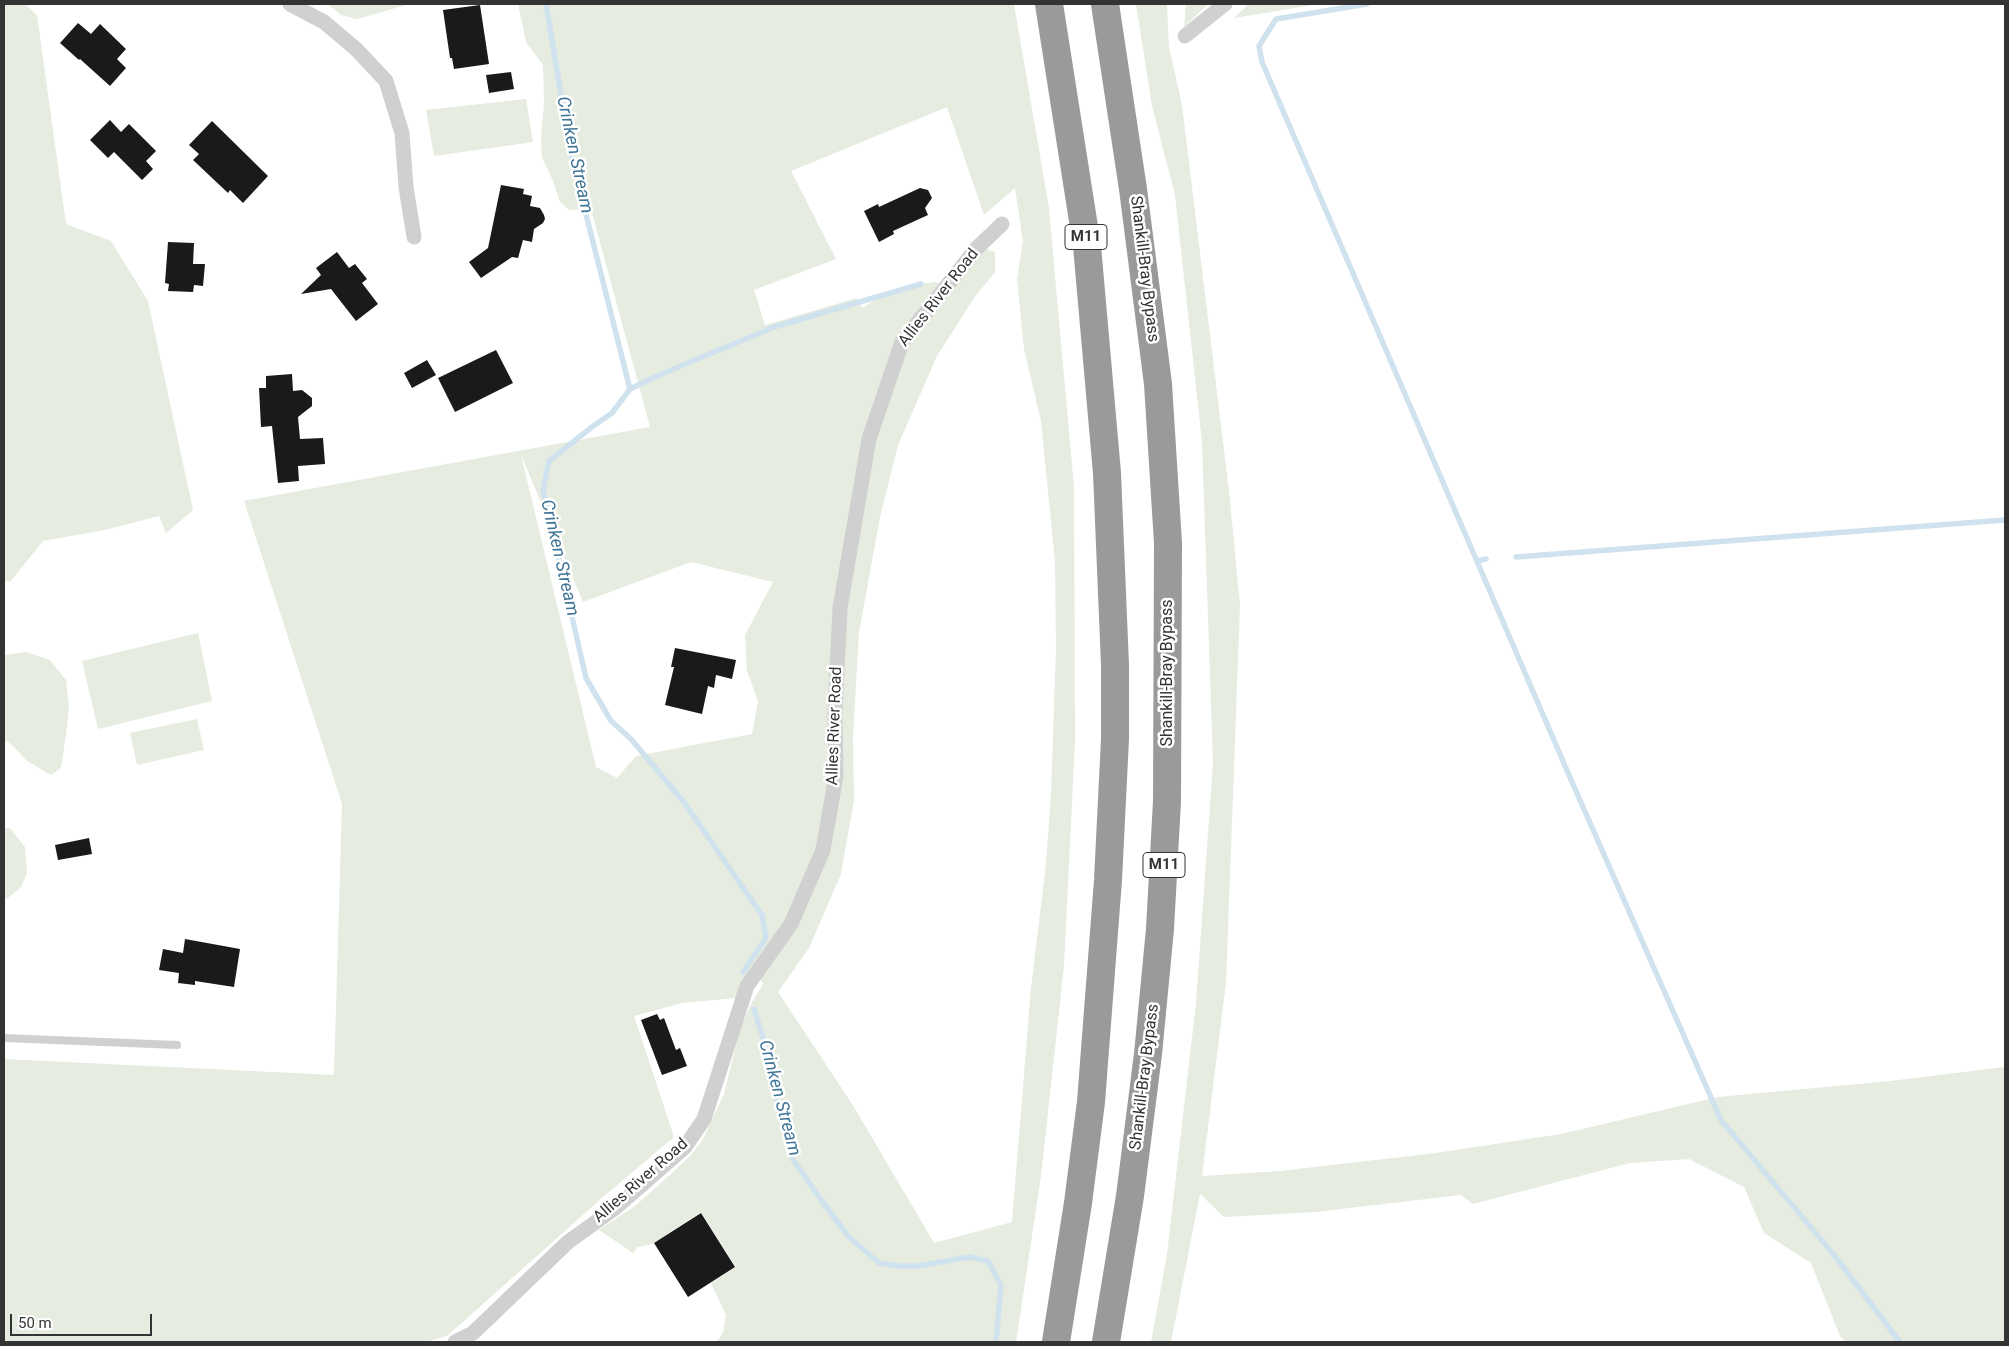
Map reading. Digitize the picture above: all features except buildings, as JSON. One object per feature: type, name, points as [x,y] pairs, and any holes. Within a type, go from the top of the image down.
[{"type":"highway","name":"M11","points":[[1049,4],[1088,246],[1107,473],[1116,665],[1115,739],[1108,880],[1091,1102],[1078,1203],[1056,1342]]},
{"type":"highway","name":"Shankill-Bray Bypass","points":[[1104,4],[1133,189],[1158,384],[1168,543],[1167,801],[1160,929],[1148,1054],[1130,1196],[1106,1342]]},
{"type":"street","points":[[290,4],[324,22],[356,49],[386,81],[402,133],[406,188],[414,237]]},
{"type":"street","points":[[1185,36],[1225,4]]},
{"type":"street","name":"Allies River Road","points":[[455,1342],[474,1333],[568,1242],[614,1208],[685,1147],[704,1119],[747,986],[791,924],[823,850],[836,776],[835,713],[840,608],[872,430],[902,342],[977,248],[1002,224]]},
{"type":"lane","points":[[4,1038],[177,1045]]},
{"type":"shaded area","points":[[4,4],[25,4],[37,15],[66,224],[111,241],[148,301],[193,510],[166,533],[159,516],[105,530],[43,541],[10,582],[4,580]]},
{"type":"shaded area","points":[[328,4],[410,4],[357,19],[341,15]]},
{"type":"shaded area","points":[[518,4],[1014,4],[1049,208],[1074,488],[1075,740],[1064,966],[1041,1176],[1016,1342],[716,1342],[723,1333],[726,1315],[711,1283],[736,1267],[701,1212],[652,1244],[637,1247],[633,1253],[599,1230],[635,1206],[689,1157],[702,1141],[724,1094],[740,1029],[751,1004],[763,984],[755,968],[736,998],[682,1003],[634,1016],[674,1137],[603,1197],[447,1336],[426,1342],[4,1342],[4,1059],[334,1075],[342,804],[244,501],[650,427],[591,209],[569,210],[560,202],[542,157],[543,65],[526,42]],"holes":[[[947,107],[984,215],[1015,188],[1023,241],[1017,279],[1024,349],[1041,421],[1055,561],[1056,650],[1051,794],[1046,864],[1031,988],[1012,1222],[934,1243],[854,1107],[778,992],[809,948],[841,874],[854,800],[853,737],[859,632],[880,517],[898,445],[937,356],[974,298],[995,272],[995,252],[983,248],[952,287],[935,282],[913,285],[880,297],[862,308],[857,298],[765,325],[754,290],[836,259],[791,171]],[[521,455],[583,602],[691,562],[773,582],[745,635],[747,671],[758,701],[752,734],[636,756],[617,778],[596,767]]]},
{"type":"shaded area","points":[[1136,4],[1167,4],[1169,47],[1182,105],[1229,491],[1240,605],[1226,983],[1202,1176],[1280,1171],[1436,1153],[1561,1134],[1718,1097],[1890,1081],[2005,1067],[2005,1342],[1845,1342],[1840,1336],[1811,1263],[1764,1233],[1744,1187],[1689,1159],[1630,1163],[1473,1204],[1461,1195],[1315,1212],[1224,1217],[1200,1194],[1171,1342],[1151,1342],[1167,1254],[1196,1003],[1213,763],[1202,442],[1175,195],[1152,106]]},
{"type":"shaded area","points":[[1186,4],[1208,4],[1184,27]]},
{"type":"shaded area","points":[[1249,4],[1319,4],[1234,18]]},
{"type":"shaded area","points":[[526,99],[533,142],[434,156],[426,110]]},
{"type":"shaded area","points":[[198,633],[212,701],[98,729],[82,661]]},
{"type":"shaded area","points":[[26,652],[50,660],[66,680],[69,707],[61,768],[51,775],[27,761],[9,742],[4,740],[4,655]]},
{"type":"shaded area","points":[[197,719],[204,750],[137,765],[130,733]]},
{"type":"shaded area","points":[[4,828],[10,828],[25,847],[27,873],[21,887],[4,901]]},
{"type":"waterway","name":"Crinken Stream","points":[[546,4],[571,155],[630,389],[612,413],[549,461],[543,490],[586,678],[611,721],[631,739],[683,801],[762,915],[766,938],[743,972]]},
{"type":"waterway","points":[[1367,4],[1276,19],[1259,46],[1262,62],[1572,782],[1721,1120],[1834,1255],[1900,1342]]},
{"type":"waterway","points":[[630,389],[774,327],[921,284]]},
{"type":"waterway","points":[[1516,557],[2005,520]]},
{"type":"waterway","points":[[1477,561],[1486,559]]},
{"type":"waterway","name":"Crinken Stream","points":[[754,1009],[765,1044],[771,1079],[792,1158],[824,1204],[849,1237],[879,1263],[898,1266],[918,1266],[969,1257],[988,1261],[1001,1285],[996,1342]]}]
